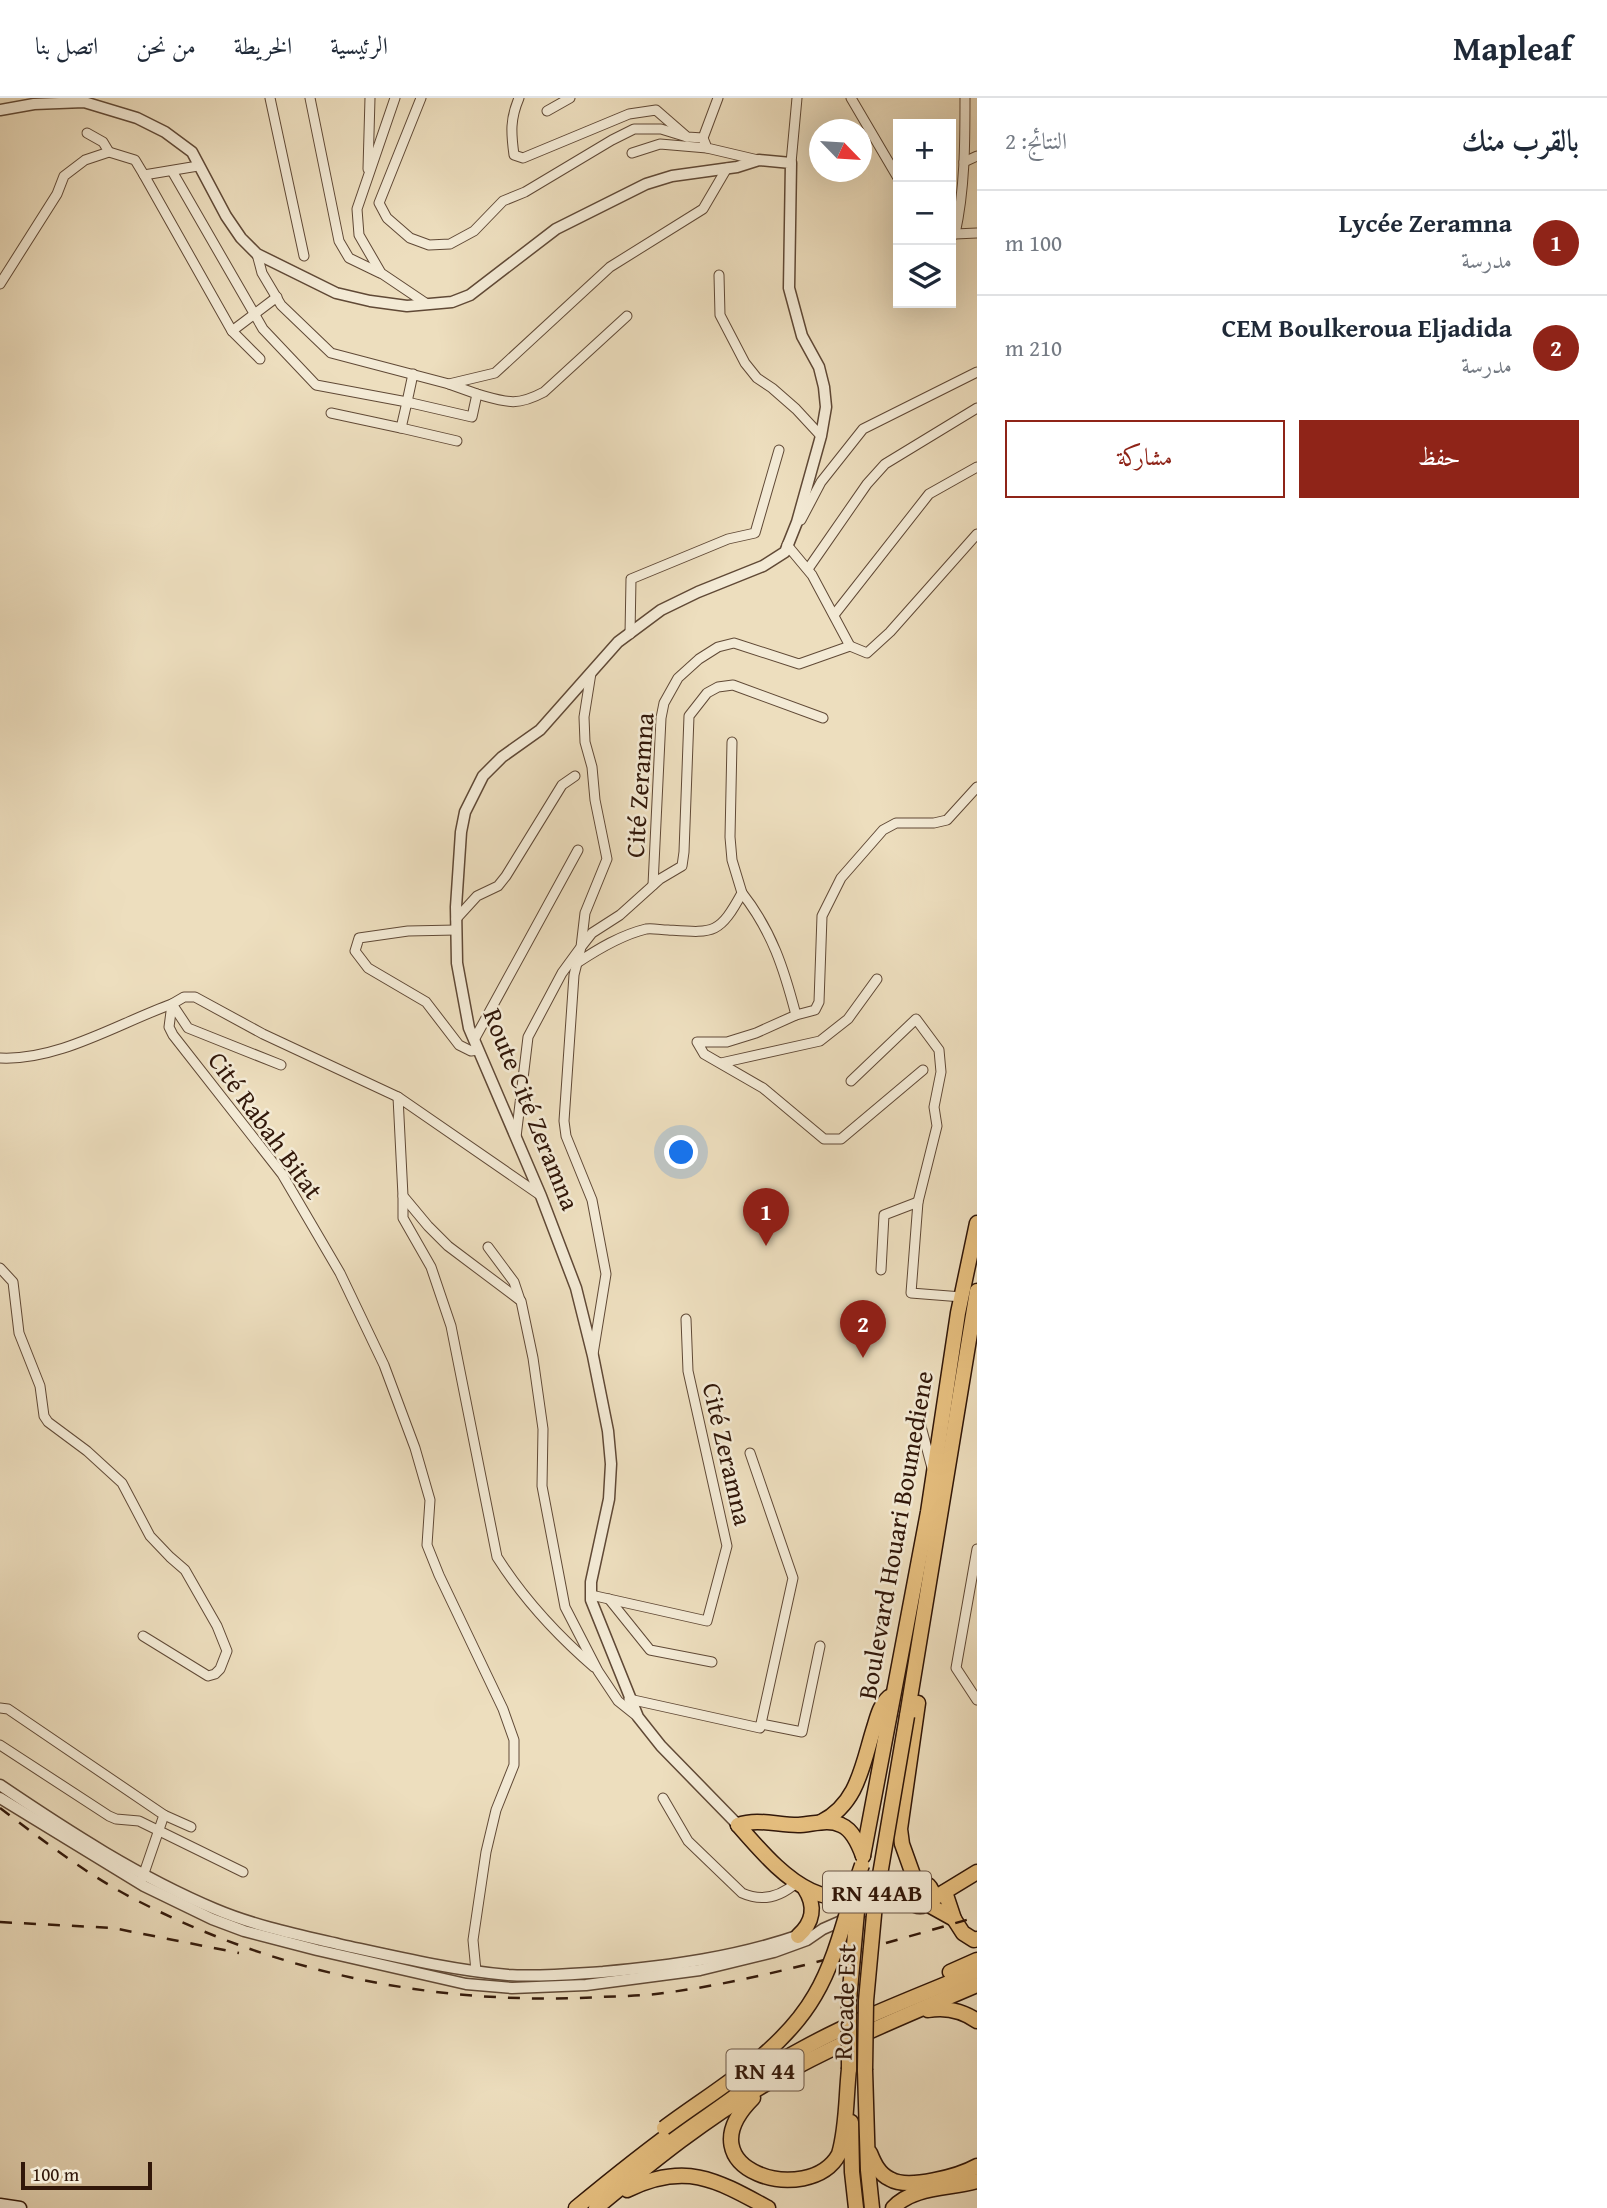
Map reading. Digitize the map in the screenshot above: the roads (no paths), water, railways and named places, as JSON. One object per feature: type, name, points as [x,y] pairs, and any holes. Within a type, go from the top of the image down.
[{"type":"main road","name":"Boulevard Houari Boumediene","points":[[862,1860],[934,1477],[962,1297],[977,1223]]},
{"type":"main road","name":"Boulevard Houari Boumediene","points":[[907,1716],[977,1292]]},
{"type":"main road","points":[[928,1902],[932,1894],[921,1883],[902,1844],[900,1829],[950,1510],[949,1499],[945,1493]]},
{"type":"main road","points":[[821,1822],[839,1811],[850,1797],[877,1716],[884,1702],[892,1694]]},
{"type":"main road","name":"Rocade Est","points":[[872,2208],[867,2147],[866,2001],[875,1904],[907,1716]]},
{"type":"main road","points":[[738,1825],[759,1822],[795,1825],[821,1822],[842,1825],[852,1835],[862,1860]]},
{"type":"main road","name":"Route Cité Zeramna","points":[[738,1825],[801,1886],[822,1897],[845,1901],[908,1897]]},
{"type":"main road","name":"Rocade Est","points":[[856,2208],[852,2172],[849,2001],[862,1860]]},
{"type":"main road","name":"RN 44","points":[[589,2206],[620,2165],[763,2055],[805,2012],[827,1971],[862,1860]]},
{"type":"main road","points":[[971,1876],[928,1902],[916,1906],[908,1897],[910,1887],[921,1883],[971,1876]]},
{"type":"main road","points":[[798,1936],[811,1918],[811,1903],[801,1886]]},
{"type":"main road","points":[[946,1892],[954,1919],[963,1933],[974,1940],[977,1939]]},
{"type":"main road","points":[[928,1902],[954,1919]]},
{"type":"main road","points":[[834,2032],[911,1990],[977,1960]]},
{"type":"main road","name":"RN 44","points":[[589,2206],[734,2090],[774,2064],[834,2032],[977,1971]]},
{"type":"main road","name":"RN 44","points":[[589,2206],[768,2083],[835,2047],[977,1985]]},
{"type":"main road","points":[[904,2017],[938,2009],[963,2012],[977,2021]]},
{"type":"main road","points":[[815,2189],[829,2176],[839,2154],[849,2068]]},
{"type":"main road","points":[[768,2083],[738,2116],[731,2147],[735,2164],[746,2181],[774,2203]]},
{"type":"main road","points":[[867,2147],[881,2172],[898,2183],[941,2178],[977,2166]]},
{"type":"main road","points":[[589,2206],[643,2182],[665,2176],[691,2175],[774,2203]]},
{"type":"main road","points":[[893,2208],[910,2195],[975,2181]]},
{"type":"main road","points":[[0,2205],[20,2208]]},
{"type":"street","points":[[270,98],[304,256]]},
{"type":"street","points":[[310,98],[340,241],[349,258],[381,274],[427,304]]},
{"type":"street","points":[[364,98],[369,103],[368,178]]},
{"type":"street","points":[[381,274],[359,236],[358,209],[395,98]]},
{"type":"street","points":[[421,98],[380,203],[387,218],[410,238],[429,245],[450,244],[474,231],[503,201],[525,192],[635,129],[661,129],[759,160],[791,163]]},
{"type":"street","points":[[519,98],[512,114],[512,137],[514,155],[523,158],[629,114],[656,110],[687,137]]},
{"type":"street","points":[[547,111],[570,98]]},
{"type":"street","points":[[705,143],[718,98]]},
{"type":"street","points":[[788,545],[821,436],[826,407],[819,367],[802,337],[789,288],[791,163],[797,98]]},
{"type":"street","points":[[851,98],[893,169]]},
{"type":"street","points":[[956,223],[960,210],[964,162],[965,98]]},
{"type":"street","points":[[0,110],[84,100],[137,118],[183,143],[192,152],[226,216],[241,238],[257,254],[336,293],[407,306],[452,302],[470,295],[556,229],[646,184],[672,176],[759,160]]},
{"type":"street","points":[[87,133],[103,142],[109,152]]},
{"type":"street","points":[[632,153],[660,144],[705,143]]},
{"type":"street","points":[[0,284],[57,194],[64,176],[85,160],[109,152],[135,160],[232,331],[260,359]]},
{"type":"street","points":[[964,162],[977,156]]},
{"type":"street","points":[[144,174],[198,166]]},
{"type":"street","points":[[449,384],[495,373],[610,267],[703,209],[727,168]]},
{"type":"street","points":[[172,171],[264,329],[316,385],[472,417],[477,394]]},
{"type":"street","points":[[956,233],[977,233]]},
{"type":"street","points":[[257,254],[262,273],[276,298],[331,353],[449,384],[512,404],[528,401],[544,392],[627,316]]},
{"type":"street","points":[[719,275],[720,315],[745,363],[757,378],[796,409],[821,436]]},
{"type":"street","points":[[232,331],[276,298]]},
{"type":"street","points":[[788,545],[821,482],[863,429],[977,372]]},
{"type":"street","points":[[401,428],[413,374]]},
{"type":"street","points":[[807,569],[867,484],[885,464],[977,408]]},
{"type":"street","points":[[331,413],[457,442]]},
{"type":"street","points":[[630,634],[631,579],[728,539],[755,533],[779,450]]},
{"type":"street","points":[[834,615],[929,494],[977,467]]},
{"type":"street","name":"Cité Zeramna","points":[[653,885],[661,718],[664,703],[678,678],[699,659],[718,647],[734,643],[799,664],[850,646],[867,653],[890,632],[977,534]]},
{"type":"street","points":[[788,545],[807,569],[850,646]]},
{"type":"street","name":"Route Cité Zeramna","points":[[738,1825],[661,1746],[638,1717],[591,1595],[591,1582],[609,1499],[611,1464],[608,1431],[593,1356],[576,1288],[541,1196],[469,1028],[460,985],[456,924],[461,832],[466,812],[483,776],[502,757],[540,730],[618,642],[661,610],[775,560],[785,552],[788,545]]},
{"type":"street","points":[[582,947],[585,912],[607,859],[595,800],[592,767],[584,743],[584,718],[591,673]]},
{"type":"street","name":"Cité Zeramna","points":[[516,1139],[528,1037],[562,973],[592,933],[620,915],[653,885],[682,866],[690,716],[706,694],[718,687],[733,684],[823,718]]},
{"type":"street","points":[[733,743],[730,837],[732,860],[742,893],[759,915],[783,965],[796,1015]]},
{"type":"street","points":[[575,776],[562,785],[498,886],[477,896],[456,924],[359,938],[355,951],[368,968],[426,1002],[458,1045],[471,1051],[578,850]]},
{"type":"street","points":[[923,1070],[841,1139],[824,1139],[764,1088],[704,1054],[697,1042],[727,1042],[815,1010],[819,1002],[822,916],[841,877],[883,830],[896,823],[934,823],[947,820],[977,787]]},
{"type":"street","points":[[577,963],[602,946],[647,929],[705,933],[718,928],[742,893]]},
{"type":"street","name":"Cité Zeramna","points":[[582,947],[574,975],[565,1121],[566,1136],[592,1199],[606,1274],[593,1356]]},
{"type":"street","points":[[719,1063],[820,1041],[848,1018],[877,979]]},
{"type":"street","name":"Cité Rabah Bitat","points":[[476,1971],[473,1940],[486,1852],[496,1810],[514,1765],[514,1740],[503,1709],[427,1545],[429,1500],[415,1448],[384,1365],[340,1273],[282,1174],[173,1035],[169,1027],[172,1004],[184,997],[195,996],[263,1034],[398,1097],[483,1153],[541,1196]]},
{"type":"street","points":[[0,1058],[22,1059],[82,1042],[172,1004],[188,1028],[281,1065]]},
{"type":"street","points":[[851,1081],[916,1019],[939,1050],[941,1072],[934,1107],[937,1125],[918,1202],[911,1293],[962,1297]]},
{"type":"street","points":[[398,1097],[403,1218],[431,1267],[451,1326],[497,1557],[509,1577],[561,1636],[598,1671]]},
{"type":"street","points":[[403,1196],[448,1246],[520,1300]]},
{"type":"street","points":[[881,1270],[884,1215],[918,1202]]},
{"type":"street","points":[[488,1247],[514,1282],[533,1357],[543,1429],[542,1486],[565,1607],[598,1671],[618,1701],[638,1717]]},
{"type":"street","points":[[0,1268],[13,1282],[19,1333],[40,1386],[44,1416],[52,1427],[87,1451],[122,1483],[150,1536],[170,1558],[186,1570],[195,1584],[226,1645],[226,1657],[215,1675],[208,1676],[143,1636]]},
{"type":"street","name":"Cité Zeramna","points":[[591,1595],[707,1621],[727,1546],[688,1371],[686,1319]]},
{"type":"street","points":[[918,1415],[934,1477]]},
{"type":"street","name":"Cité Zeramna","points":[[750,1453],[793,1578],[761,1724]]},
{"type":"street","points":[[977,1549],[956,1668],[977,1700]]},
{"type":"street","points":[[609,1599],[650,1650],[712,1662]]},
{"type":"street","points":[[629,1699],[760,1728],[761,1724],[802,1732],[820,1646]]},
{"type":"street","points":[[0,1708],[8,1709],[164,1815],[191,1827]]},
{"type":"street","points":[[0,1745],[109,1816],[139,1821],[243,1872]]},
{"type":"street","points":[[0,1785],[181,1906],[244,1931],[466,1984],[512,1988],[586,1985],[700,1970],[774,1952],[807,1940],[823,1929]]},
{"type":"street","points":[[0,1798],[142,1879],[248,1921],[416,1962],[476,1971],[537,1975],[653,1968],[728,1956],[823,1929],[888,1900]]},
{"type":"street","points":[[663,1798],[688,1841],[742,1893],[753,1898],[774,1896],[801,1886]]},
{"type":"street","points":[[142,1879],[164,1815]]},
{"type":"railway","points":[[0,1808],[103,1882],[194,1927],[307,1967],[423,1990],[541,1998],[664,1993],[782,1970],[977,1917]]},
{"type":"railway","points":[[0,1922],[113,1928],[239,1953]]},
{"type":"place","name":"Lycée Zeramna","points":[[766,1246]]},
{"type":"place","name":"CEM Boulkeroua Eljadida","points":[[863,1358]]}]
